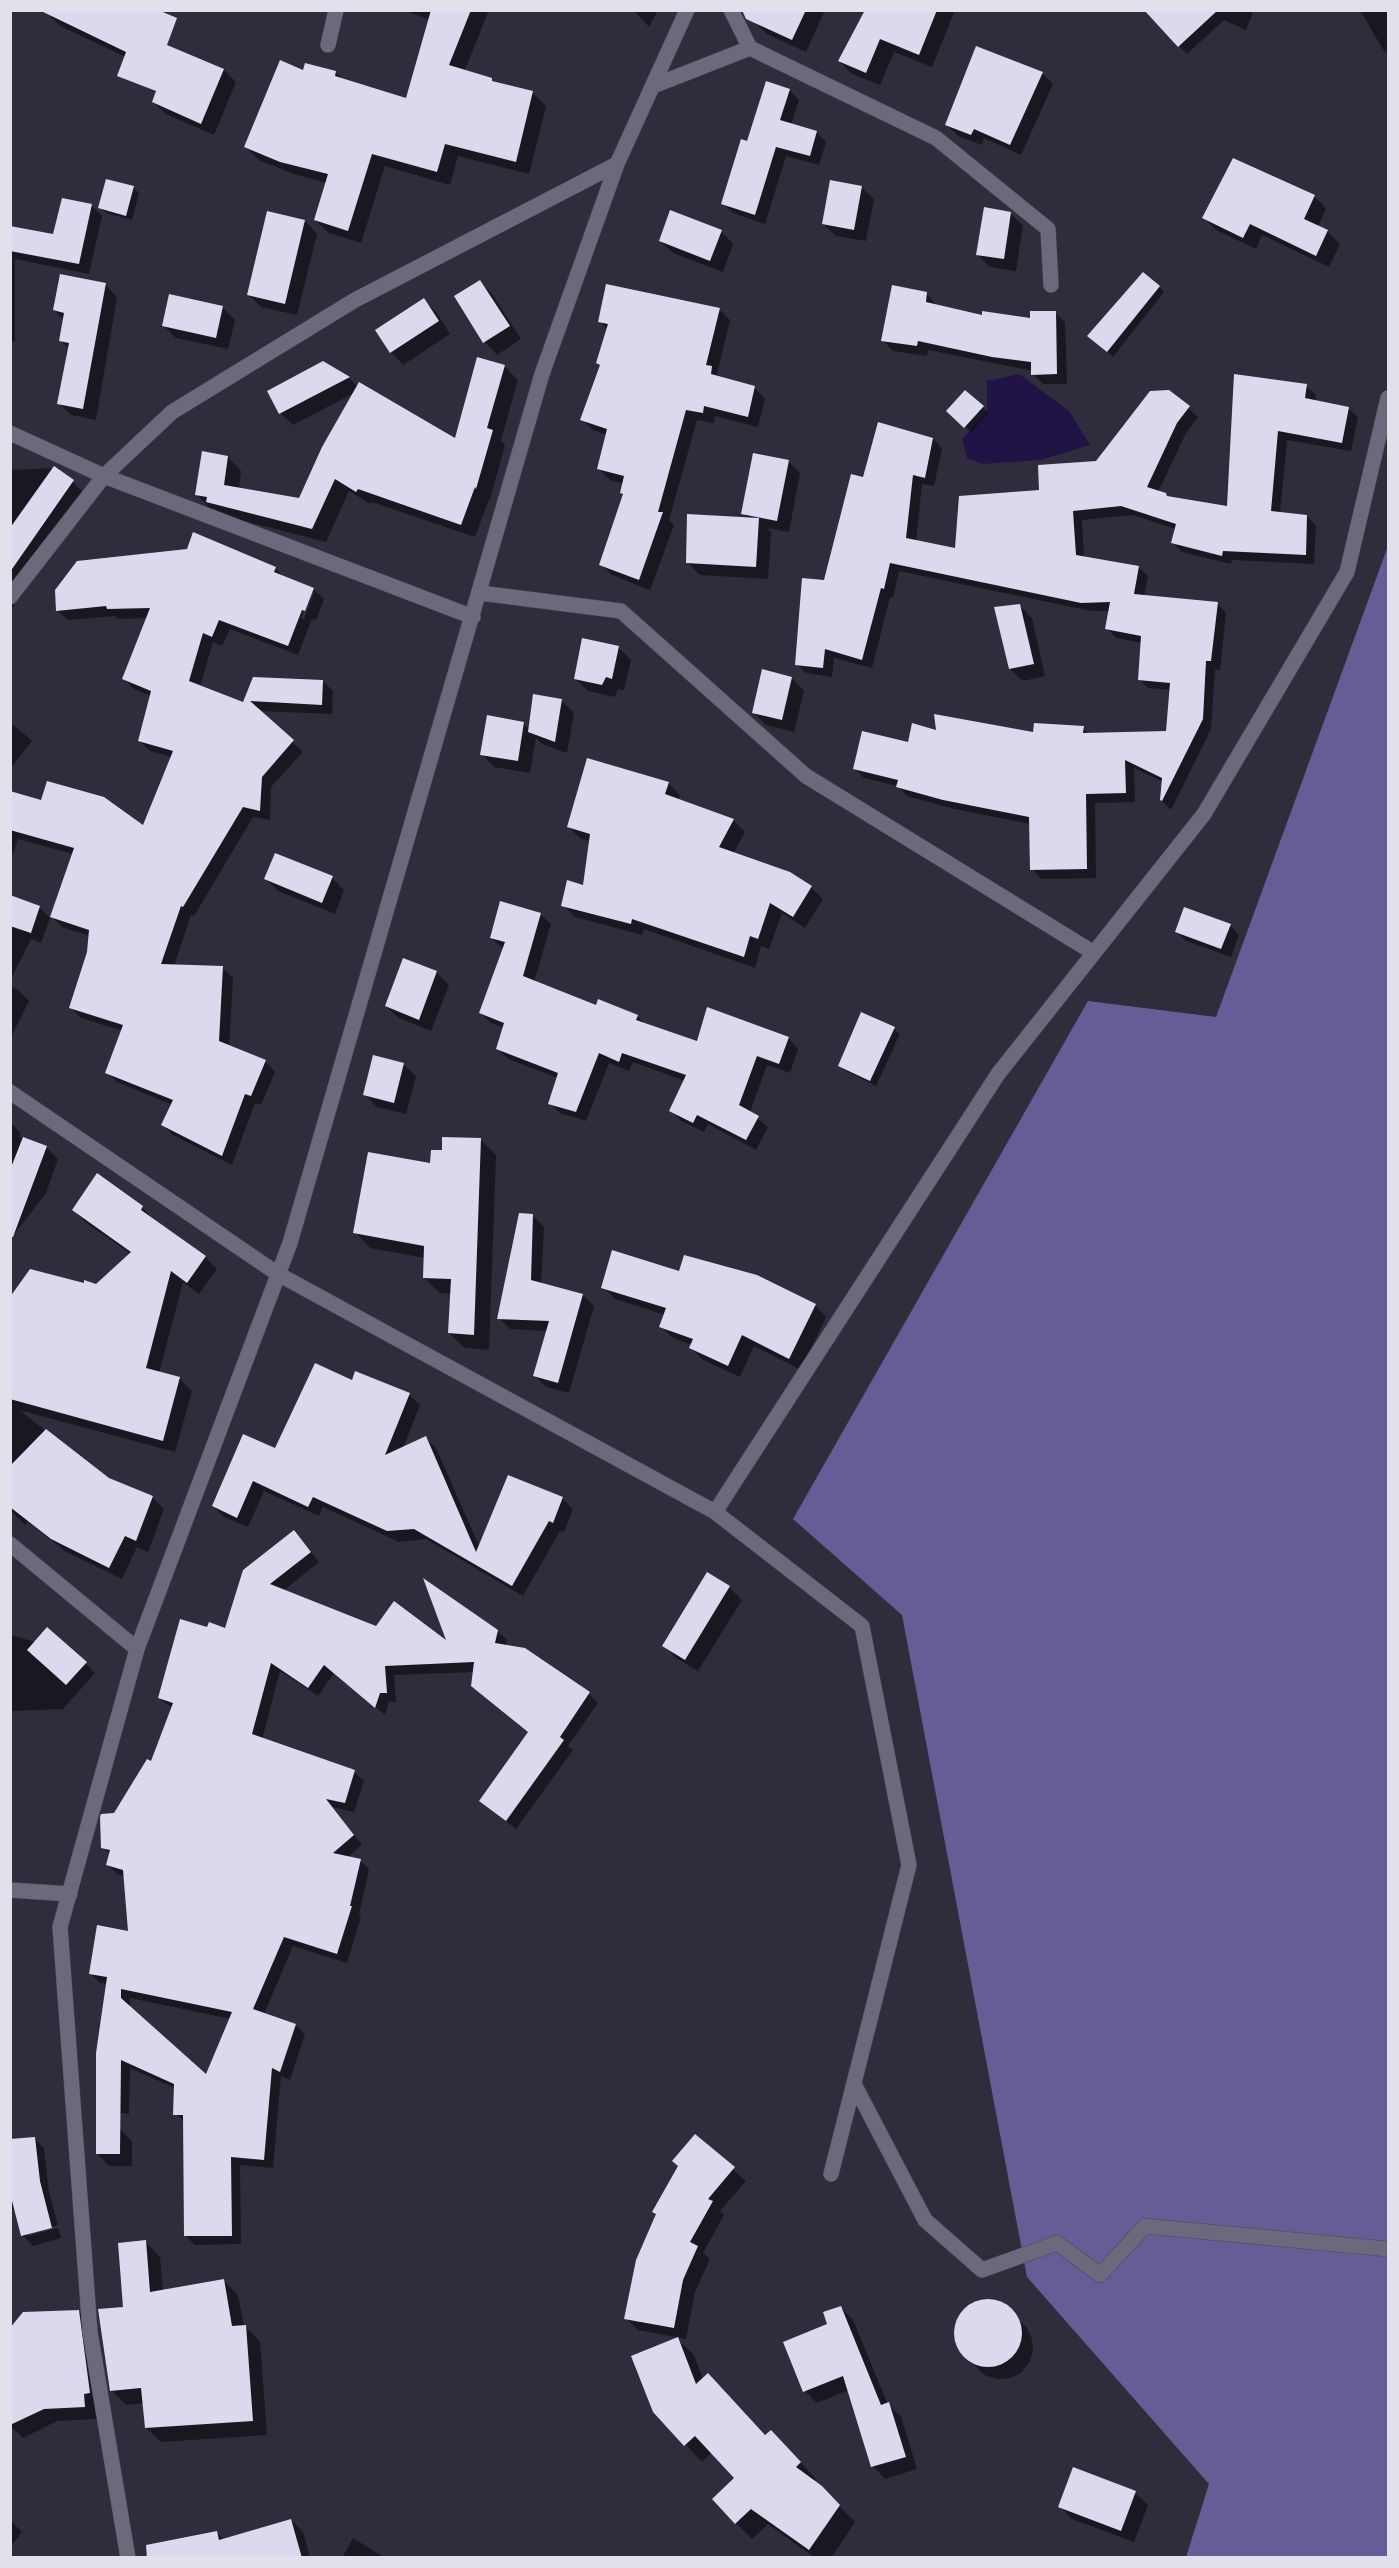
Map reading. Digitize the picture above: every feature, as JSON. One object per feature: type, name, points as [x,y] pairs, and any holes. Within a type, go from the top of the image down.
[{"type":"street","points":[[327,45],[336,10]]},
{"type":"street","points":[[128,2558],[90,2332],[60,1927],[137,1649],[290,1243],[542,374],[617,164],[687,10]]},
{"type":"street","points":[[731,10],[750,48],[936,138],[1048,229],[1051,285]]},
{"type":"street","points":[[653,86],[750,48]]},
{"type":"street","points":[[10,597],[104,476],[172,412],[345,307],[617,164]]},
{"type":"street","points":[[715,1512],[998,1074],[1204,814],[1347,572],[1389,398]]},
{"type":"street","points":[[10,433],[104,476],[473,617]]},
{"type":"street","points":[[480,593],[621,611],[806,776],[1094,953]]},
{"type":"street","points":[[10,1092],[278,1274],[715,1512],[862,1626],[909,1865],[831,2174]]},
{"type":"street","points":[[10,1544],[137,1649]]},
{"type":"street","points":[[10,1890],[70,1894]]},
{"type":"street","points":[[854,2084],[924,2220],[982,2270],[1056,2243],[1100,2275],[1145,2226],[1389,2249]]},
{"type":"shaded area","points":[[1019,374],[1069,411],[1090,445],[1041,460],[982,464],[967,458],[962,439],[987,413],[987,381]]},
{"type":"shaded area","points":[[1388,546],[1388,2557],[1186,2557],[1209,2484],[1027,2277],[902,1615],[793,1519],[1088,1001],[1216,1017]]},
{"type":"building","points":[[39,10],[158,10],[177,18],[167,45],[224,69],[201,124],[152,102],[156,91],[117,76],[126,52]]},
{"type":"building","points":[[431,10],[471,10],[449,65],[492,78],[492,81],[533,91],[516,162],[445,144],[437,172],[372,154],[348,231],[314,220],[328,174],[280,162],[244,147],[280,60],[303,70],[305,63],[336,71],[335,76],[406,98]]},
{"type":"building","points":[[742,10],[806,10],[792,40],[746,19]]},
{"type":"building","points":[[865,10],[937,10],[919,55],[880,39],[866,73],[838,61]]},
{"type":"building","points":[[1144,10],[1218,10],[1178,47]]},
{"type":"building","points":[[976,46],[1043,72],[1010,145],[974,129],[971,135],[945,125]]},
{"type":"building","points":[[766,81],[790,89],[780,120],[817,131],[810,156],[776,147],[755,215],[721,204],[741,139],[747,141]]},
{"type":"building","points":[[1233,158],[1315,195],[1304,219],[1328,230],[1316,256],[1250,224],[1243,238],[1202,218]]},
{"type":"building","points":[[106,179],[134,186],[126,216],[98,208]]},
{"type":"building","points":[[830,180],[862,186],[854,230],[822,224]]},
{"type":"building","points":[[62,198],[92,204],[79,264],[10,251],[10,226],[53,234]]},
{"type":"building","points":[[984,207],[1011,212],[1004,259],[976,255]]},
{"type":"building","points":[[670,210],[722,230],[710,261],[659,241]]},
{"type":"building","points":[[267,211],[305,220],[285,304],[247,295]]},
{"type":"building","points":[[1143,272],[1160,286],[1107,352],[1087,336]]},
{"type":"building","points":[[60,274],[106,283],[83,409],[57,404],[69,343],[59,341],[64,313],[53,310]]},
{"type":"building","points":[[480,280],[510,326],[483,343],[454,296]]},
{"type":"building","points":[[606,284],[720,308],[706,365],[712,366],[711,374],[755,386],[748,417],[704,406],[703,413],[686,410],[658,512],[663,512],[639,580],[599,565],[623,494],[620,493],[624,476],[597,469],[607,429],[580,420],[600,365],[596,363],[608,324],[598,322]]},
{"type":"building","points":[[892,285],[927,292],[926,302],[982,315],[982,311],[1030,318],[1030,311],[1056,311],[1057,374],[1031,375],[1031,362],[992,357],[918,341],[917,346],[881,341]]},
{"type":"building","points":[[169,294],[223,306],[216,338],[162,326]]},
{"type":"building","points":[[424,298],[439,321],[390,353],[375,330]]},
{"type":"building","points":[[477,357],[505,365],[487,428],[493,430],[476,489],[475,487],[461,525],[358,489],[356,492],[335,479],[312,529],[206,502],[207,497],[195,495],[202,451],[228,456],[224,485],[299,498],[322,447],[359,382],[455,438]]},
{"type":"building","points":[[323,361],[350,377],[279,414],[267,391]]},
{"type":"building","points":[[1234,374],[1307,384],[1305,398],[1349,407],[1342,443],[1278,431],[1271,511],[1307,515],[1306,555],[1223,551],[1222,556],[1171,543],[1176,524],[1121,506],[1073,511],[1076,555],[1139,566],[1134,594],[1218,602],[1211,661],[1206,661],[1203,719],[1162,801],[1160,800],[1162,778],[1125,760],[1126,793],[1086,794],[1087,869],[1030,870],[1029,817],[943,800],[896,787],[898,780],[853,769],[862,731],[908,742],[912,723],[936,730],[934,714],[1033,732],[1034,723],[1084,726],[1083,733],[1166,731],[1170,683],[1138,680],[1141,636],[1105,629],[1110,602],[1081,603],[890,563],[862,660],[825,649],[823,668],[795,665],[802,578],[824,580],[851,474],[863,477],[878,422],[933,438],[925,478],[913,475],[906,538],[955,548],[959,496],[1039,490],[1038,465],[1096,461],[1150,391],[1169,390],[1190,406],[1177,423],[1147,487],[1166,493],[1167,496],[1227,506]]},
{"type":"building","points":[[965,390],[984,406],[964,428],[946,411]]},
{"type":"building","points":[[753,453],[789,460],[777,521],[741,514]]},
{"type":"building","points":[[54,466],[74,480],[10,572],[10,528]]},
{"type":"building","points":[[687,514],[759,518],[756,567],[686,563]]},
{"type":"building","points":[[193,532],[276,567],[274,572],[314,588],[305,611],[302,610],[288,646],[219,620],[212,637],[203,633],[189,681],[243,702],[253,677],[323,680],[322,705],[250,701],[294,740],[262,777],[260,811],[243,807],[183,907],[181,906],[161,964],[223,966],[219,1041],[266,1060],[251,1096],[245,1094],[222,1156],[161,1125],[173,1100],[105,1073],[123,1025],[69,1008],[87,952],[89,930],[50,917],[74,848],[10,830],[10,791],[41,800],[47,781],[104,797],[143,825],[173,751],[138,741],[151,691],[122,679],[150,608],[107,609],[106,606],[56,611],[55,590],[77,561],[187,549]]},
{"type":"building","points":[[1020,604],[1034,664],[1009,669],[994,607]]},
{"type":"building","points":[[582,638],[619,646],[612,679],[606,677],[602,685],[574,679]]},
{"type":"building","points":[[762,669],[792,677],[782,720],[752,713]]},
{"type":"building","points":[[533,694],[562,699],[555,742],[528,732]]},
{"type":"building","points":[[487,715],[524,722],[518,761],[480,755]]},
{"type":"building","points":[[587,758],[669,782],[665,794],[734,819],[719,847],[790,872],[812,886],[793,917],[770,903],[758,939],[750,936],[744,957],[632,919],[631,924],[561,906],[567,880],[583,885],[590,834],[567,827]]},
{"type":"building","points":[[275,853],[333,876],[322,903],[264,879]]},
{"type":"building","points":[[10,895],[40,906],[31,933],[10,926]]},
{"type":"building","points":[[500,901],[541,913],[523,976],[596,1005],[598,999],[638,1015],[636,1020],[697,1041],[707,1007],[789,1037],[779,1064],[757,1056],[739,1105],[759,1116],[746,1140],[697,1115],[693,1123],[669,1111],[686,1075],[622,1053],[619,1062],[599,1053],[576,1112],[548,1104],[558,1073],[496,1049],[504,1023],[479,1013],[505,942],[490,938]]},
{"type":"building","points":[[1184,907],[1231,924],[1221,949],[1175,932]]},
{"type":"building","points":[[403,958],[437,971],[419,1020],[385,1006]]},
{"type":"building","points":[[861,1012],[895,1027],[870,1081],[838,1066]]},
{"type":"building","points":[[373,1055],[404,1063],[394,1103],[363,1095]]},
{"type":"building","points":[[23,1137],[47,1146],[13,1237],[10,1237],[10,1170]]},
{"type":"building","points":[[442,1137],[481,1138],[474,1335],[448,1333],[451,1279],[423,1278],[424,1246],[353,1233],[368,1152],[430,1163],[431,1150],[442,1150]]},
{"type":"building","points":[[97,1173],[143,1206],[141,1210],[206,1256],[187,1283],[171,1271],[146,1368],[180,1377],[163,1441],[10,1399],[10,1297],[30,1269],[96,1284],[131,1252],[72,1210]]},
{"type":"building","points":[[519,1213],[533,1214],[531,1280],[583,1294],[558,1383],[533,1376],[549,1321],[497,1319]]},
{"type":"building","points":[[612,1250],[679,1271],[684,1255],[757,1275],[816,1304],[789,1359],[742,1335],[728,1366],[689,1348],[693,1339],[659,1327],[666,1308],[601,1288]]},
{"type":"building","points":[[315,1363],[352,1380],[355,1371],[410,1393],[385,1455],[426,1436],[476,1552],[508,1475],[563,1497],[553,1523],[549,1521],[512,1586],[414,1529],[387,1531],[313,1497],[308,1507],[253,1481],[237,1518],[212,1506],[243,1434],[275,1448]]},
{"type":"building","points":[[46,1429],[109,1478],[153,1496],[136,1541],[125,1536],[109,1568],[51,1539],[10,1507],[10,1466]]},
{"type":"building","points":[[294,1530],[311,1552],[270,1584],[376,1626],[394,1601],[446,1640],[423,1578],[498,1630],[495,1643],[525,1648],[590,1692],[560,1737],[564,1740],[506,1821],[479,1801],[528,1732],[471,1686],[474,1662],[385,1666],[387,1693],[380,1693],[375,1708],[324,1665],[308,1688],[271,1663],[252,1734],[355,1770],[345,1803],[326,1799],[354,1835],[333,1853],[361,1859],[350,1906],[352,1906],[337,1954],[284,1937],[253,2009],[296,2024],[280,2072],[272,2068],[264,2160],[231,2157],[232,2236],[184,2236],[183,2115],[173,2115],[174,2084],[121,2060],[120,2154],[96,2154],[96,2053],[107,1977],[89,1974],[97,1925],[128,1931],[123,1870],[106,1865],[110,1850],[101,1848],[100,1817],[101,1814],[114,1813],[147,1759],[151,1761],[173,1703],[158,1698],[180,1619],[207,1627],[209,1622],[225,1628],[243,1570]],"holes":[[[121,1989],[232,2012],[206,2074],[121,1998]]]},
{"type":"building","points":[[707,1572],[730,1586],[685,1660],[662,1646]]},
{"type":"building","points":[[47,1627],[87,1662],[66,1685],[27,1650]]},
{"type":"building","points":[[695,2134],[735,2167],[708,2199],[713,2201],[690,2242],[698,2246],[683,2280],[674,2328],[624,2319],[636,2260],[656,2214],[652,2212],[678,2166],[672,2161]]},
{"type":"building","points":[[35,2137],[40,2181],[52,2228],[21,2236],[10,2193],[10,2139]]},
{"type":"building","points":[[146,2240],[150,2292],[224,2279],[232,2326],[246,2325],[253,2421],[145,2428],[141,2388],[110,2391],[98,2309],[123,2307],[118,2243]]},
{"type":"building","points":[[988,2299],[1001,2302],[1012,2309],[1019,2320],[1022,2333],[1019,2346],[1012,2357],[1001,2364],[988,2367],[975,2364],[964,2357],[957,2346],[954,2333],[957,2320],[964,2309],[975,2302]]},
{"type":"building","points":[[841,2306],[881,2405],[889,2402],[906,2457],[871,2467],[843,2376],[803,2392],[783,2342],[827,2324],[823,2312]]},
{"type":"building","points":[[79,2310],[90,2393],[84,2394],[85,2407],[44,2409],[10,2425],[10,2328],[23,2312]]},
{"type":"building","points":[[678,2337],[696,2384],[708,2373],[765,2435],[771,2430],[801,2462],[796,2467],[822,2486],[840,2505],[809,2550],[751,2509],[735,2524],[712,2499],[734,2478],[695,2436],[684,2446],[653,2412],[631,2356]]},
{"type":"building","points":[[1073,2467],[1136,2491],[1121,2531],[1058,2507]]},
{"type":"building","points":[[291,2519],[302,2558],[147,2558],[146,2545],[217,2531],[219,2540]]}]
